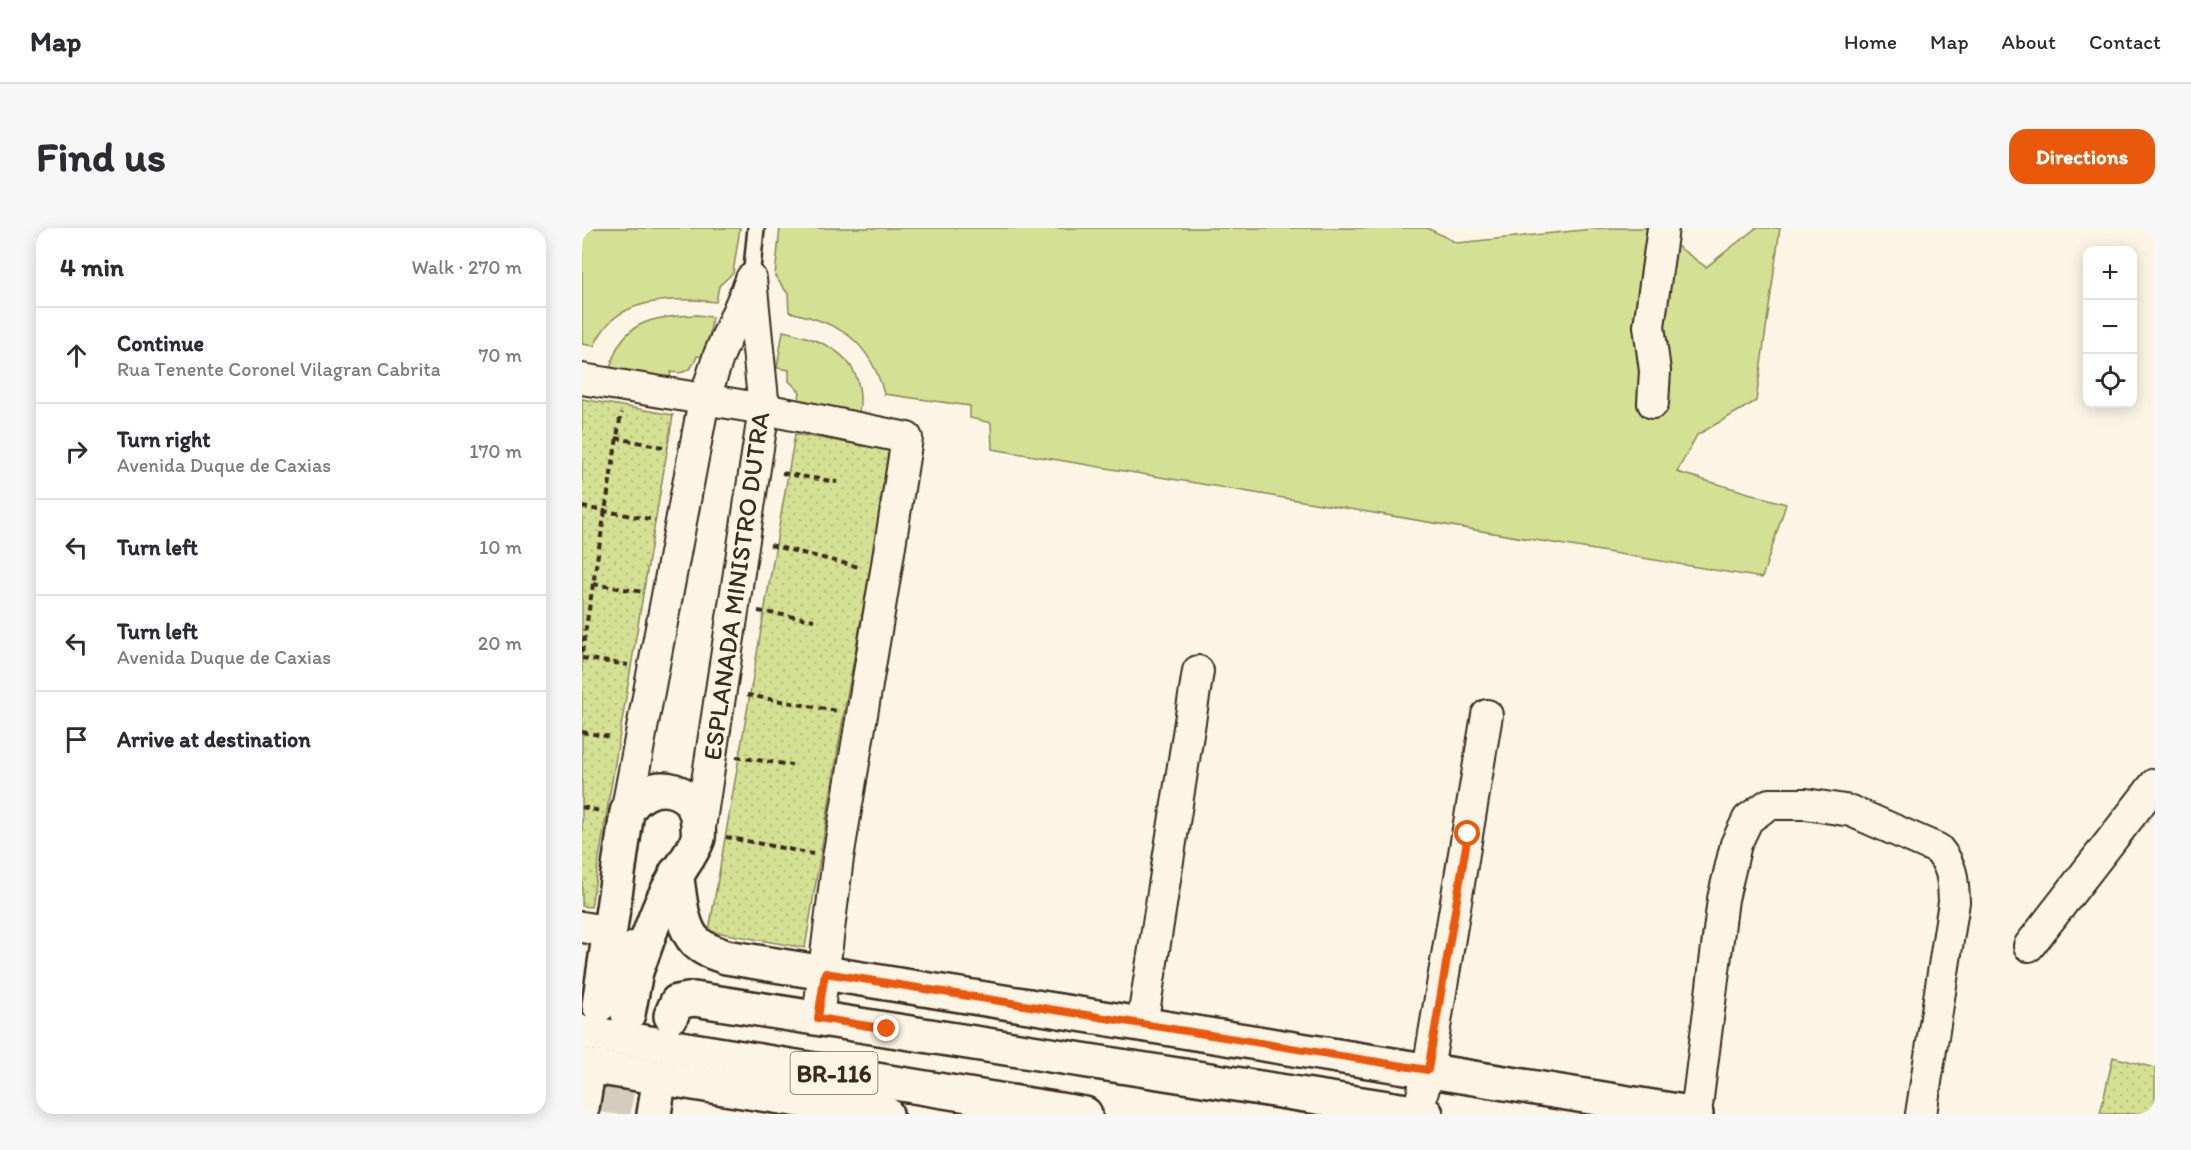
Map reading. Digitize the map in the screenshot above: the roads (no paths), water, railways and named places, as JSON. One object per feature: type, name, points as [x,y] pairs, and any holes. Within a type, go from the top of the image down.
[{"type":"main road","points":[[615,818],[637,888],[636,971],[603,994],[596,929],[615,818],[640,795],[660,790],[672,791],[681,794],[694,807],[698,816],[698,838]]},
{"type":"main road","name":"ESPLANADA MINISTRO DUTRA","points":[[636,971],[657,912],[676,873],[698,838]]},
{"type":"main road","points":[[676,873],[682,912],[695,941],[708,951],[726,957],[1696,1114]]},
{"type":"main road","points":[[671,1016],[677,1002],[694,999],[1422,1113]]},
{"type":"main road","name":"BR-116","points":[[582,1032],[1086,1114]]},
{"type":"main road","name":"BR-116","points":[[583,1085],[886,1114]]},
{"type":"street","points":[[1653,403],[1655,371],[1650,326],[1663,228]]},
{"type":"street","points":[[615,818],[704,400],[719,355],[751,279]]},
{"type":"street","name":"ESPLANADA MINISTRO DUTRA","points":[[698,838],[764,409],[751,279]]},
{"type":"street","points":[[582,379],[764,409],[907,438],[838,858],[818,1018]]},
{"type":"street","points":[[1142,1025],[1198,671]]},
{"type":"street","points":[[1422,1113],[1487,715]]},
{"type":"street","points":[[2029,945],[2153,790]]},
{"type":"street","points":[[1696,1114],[1724,899],[1736,844],[1748,819],[1769,804],[1806,804],[1851,811],[1938,849],[1947,860],[1953,876],[1954,902],[1921,1114]]},
{"type":"lane","points":[[751,279],[756,228]]},
{"type":"tunnel","points":[[614,1114],[624,1045]]}]
